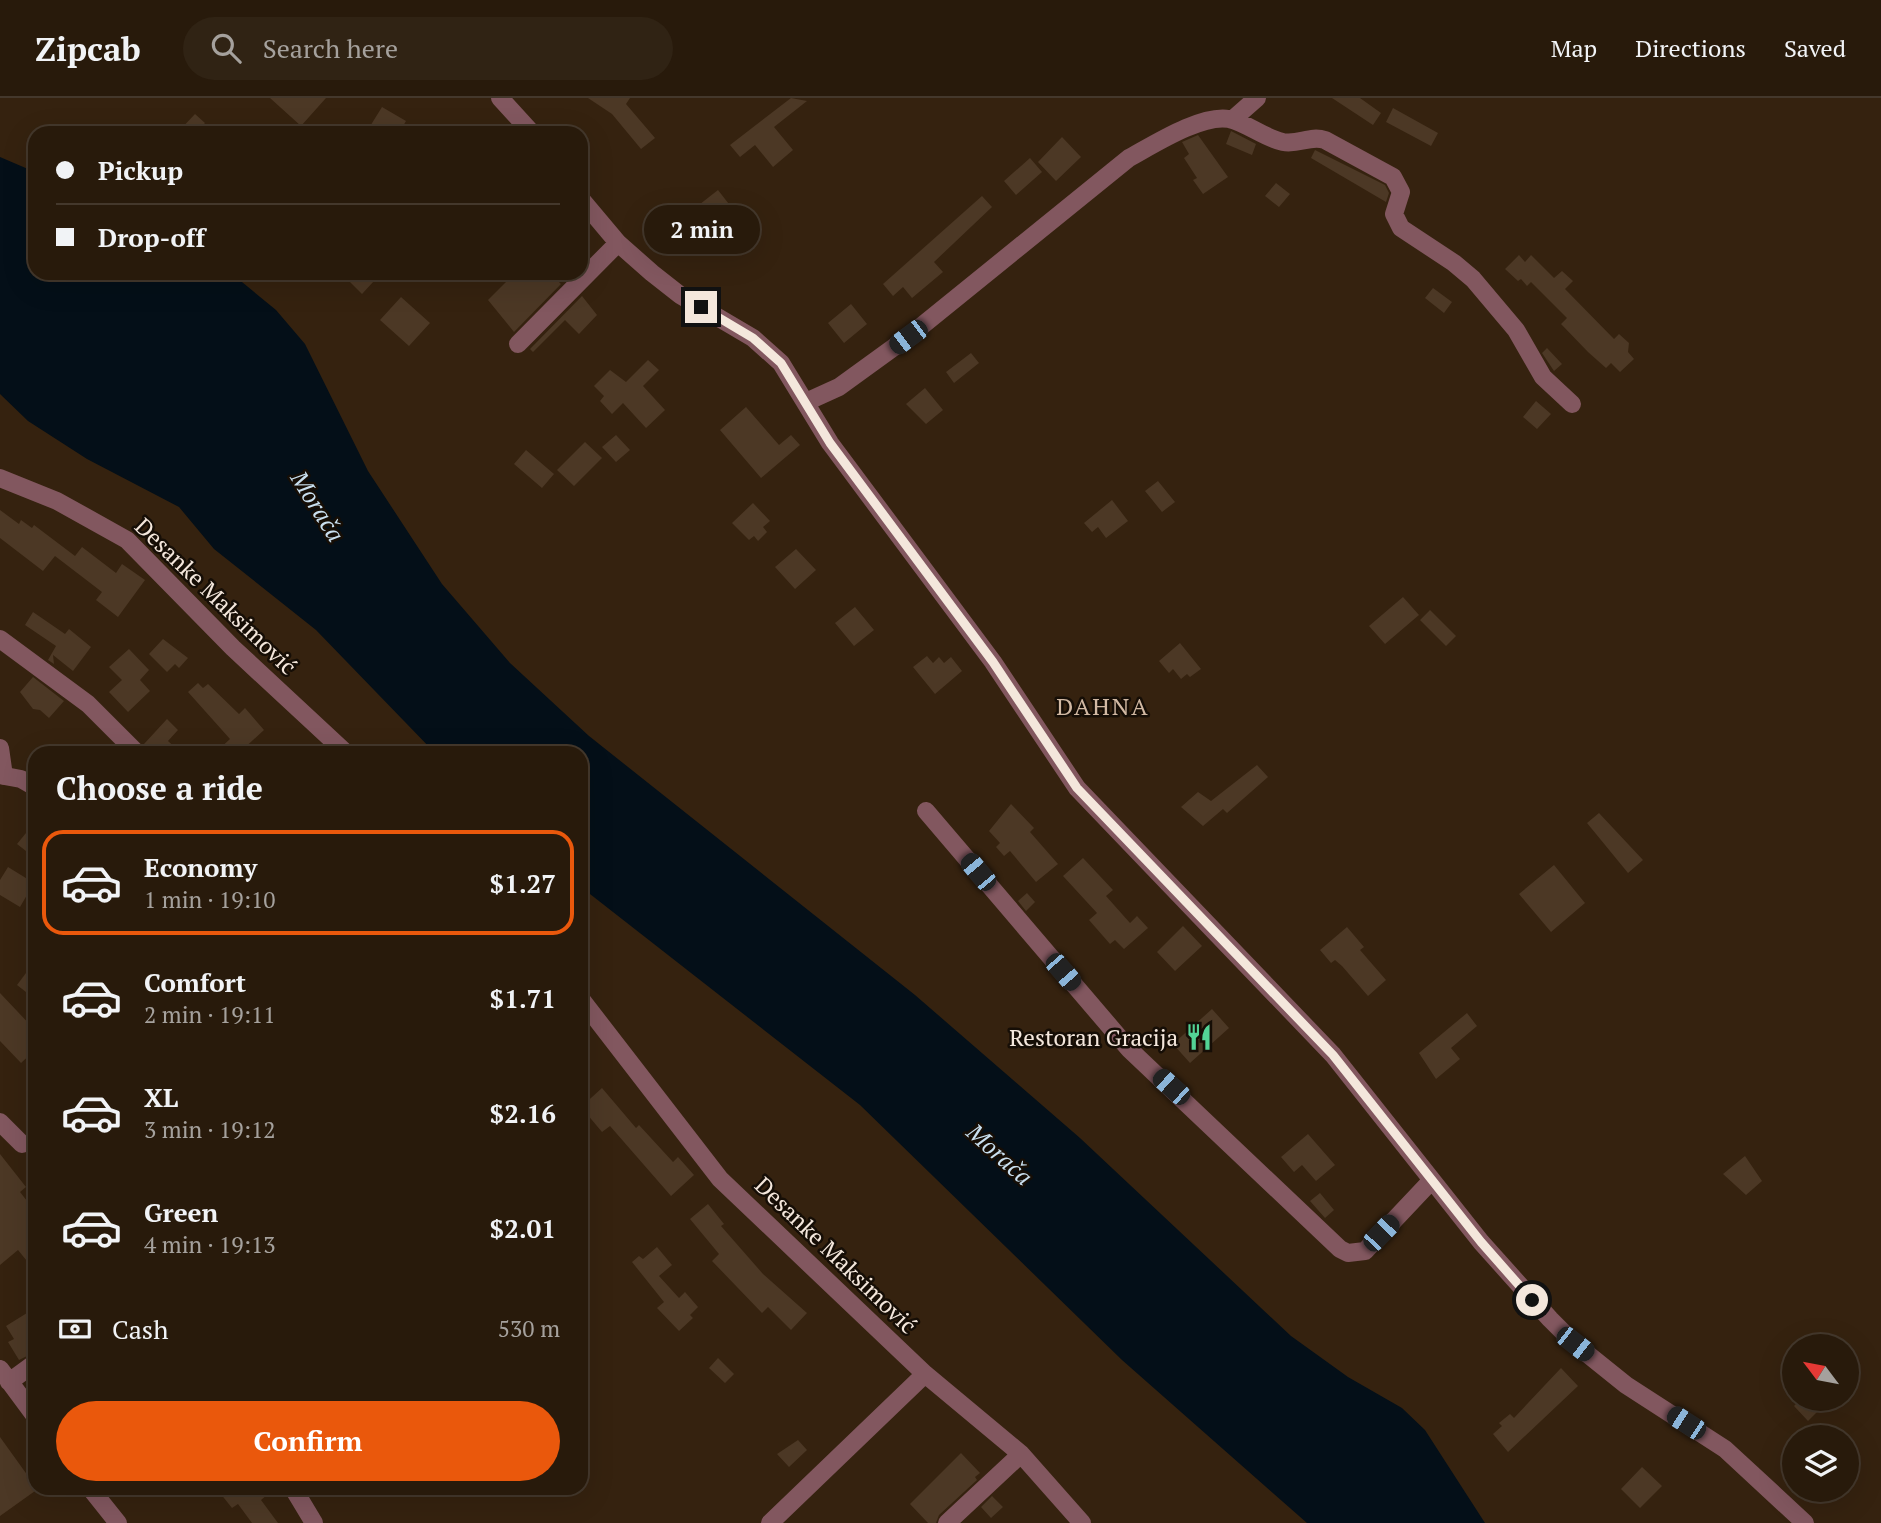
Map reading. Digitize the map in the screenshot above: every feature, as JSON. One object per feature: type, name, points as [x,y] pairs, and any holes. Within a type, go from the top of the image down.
[{"type":"street","points":[[500,98],[526,126]]},
{"type":"street","points":[[1232,120],[1257,98]]},
{"type":"street","points":[[806,402],[839,387],[886,354],[1129,158],[1164,138],[1195,125],[1216,120],[1232,120],[1285,142],[1316,137],[1325,140],[1393,177],[1401,192],[1394,214],[1395,221],[1473,279],[1516,330],[1543,377],[1572,404]]},
{"type":"street","points":[[588,207],[618,243],[680,295],[753,338],[781,363],[830,443],[993,662],[1077,788],[1333,1055],[1481,1242],[1575,1344],[1626,1384],[1725,1449],[1805,1523]]},
{"type":"street","points":[[588,273],[618,243]]},
{"type":"street","points":[[518,344],[581,280]]},
{"type":"street","name":"Desanke Maksimović","points":[[0,478],[78,512],[127,540],[233,648],[339,746]]},
{"type":"street","points":[[0,639],[89,704],[130,746]]},
{"type":"street","points":[[0,748],[2,775],[28,783]]},
{"type":"street","points":[[926,811],[1129,1049],[1340,1249],[1349,1253],[1364,1251],[1432,1180]]},
{"type":"street","name":"Desanke Maksimović","points":[[588,1008],[720,1179],[925,1374],[1021,1454],[1082,1523]]},
{"type":"street","points":[[0,1122],[22,1144]]},
{"type":"street","points":[[28,1366],[4,1375],[28,1407]]},
{"type":"street","points":[[770,1523],[925,1374]]},
{"type":"street","points":[[947,1523],[1021,1454]]},
{"type":"street","points":[[96,1495],[118,1523]]},
{"type":"street","points":[[297,1495],[314,1523]]},
{"type":"water","name":"Morača","points":[[0,157],[28,169],[28,280],[240,280],[276,310],[305,344],[368,471],[442,584],[510,663],[589,736],[915,995],[1080,1138],[1291,1336],[1348,1377],[1402,1408],[1425,1430],[1485,1523],[1307,1523],[1122,1360],[860,1105],[588,892],[588,746],[428,746],[316,630],[214,549],[179,507],[87,459],[28,421],[0,394]]},
{"type":"building","points":[[270,98],[326,98],[301,126]]},
{"type":"building","points":[[588,98],[630,98],[626,104],[655,138],[641,149],[612,114]]},
{"type":"building","points":[[791,98],[807,101],[774,127],[793,150],[773,167],[755,145],[740,157],[730,145]]},
{"type":"building","points":[[1332,98],[1360,98],[1381,113],[1373,125]]},
{"type":"building","points":[[382,107],[406,121],[403,126],[370,126]]},
{"type":"building","points":[[1393,108],[1438,133],[1431,146],[1386,122]]},
{"type":"building","points":[[195,114],[205,123],[202,126],[184,126]]},
{"type":"building","points":[[1231,131],[1256,144],[1252,155],[1226,144]]},
{"type":"building","points":[[1198,135],[1228,177],[1203,194],[1193,180],[1197,178],[1184,158],[1189,154],[1182,142]]},
{"type":"building","points":[[1062,137],[1081,157],[1056,181],[1038,162]]},
{"type":"building","points":[[1315,150],[1385,185],[1389,193],[1386,202],[1311,158]]},
{"type":"building","points":[[1030,158],[1042,172],[1016,195],[1004,181]]},
{"type":"building","points":[[1276,183],[1290,194],[1279,207],[1265,196]]},
{"type":"building","points":[[718,190],[739,217],[716,235],[695,208]]},
{"type":"building","points":[[982,196],[992,207],[934,262],[943,272],[912,298],[903,287],[893,296],[883,284]]},
{"type":"building","points":[[1519,255],[1525,262],[1531,255],[1554,278],[1562,271],[1573,281],[1565,289],[1614,339],[1619,334],[1629,343],[1628,352],[1634,359],[1620,372],[1611,363],[1606,368],[1588,352],[1561,324],[1567,318],[1531,282],[1527,286],[1505,269]]},
{"type":"building","points":[[348,280],[374,281],[362,294]]},
{"type":"building","points":[[508,280],[557,280],[561,284],[514,332],[488,300]]},
{"type":"building","points":[[1433,288],[1452,302],[1444,313],[1425,298]]},
{"type":"building","points":[[582,296],[597,315],[579,334],[565,320],[533,352],[530,349]]},
{"type":"building","points":[[401,297],[430,323],[409,346],[380,320]]},
{"type":"building","points":[[851,304],[867,324],[844,343],[828,323]]},
{"type":"building","points":[[1547,348],[1562,364],[1554,371],[1542,353]]},
{"type":"building","points":[[971,353],[979,363],[954,383],[946,372]]},
{"type":"building","points":[[648,360],[659,370],[643,386],[665,410],[646,428],[623,403],[612,414],[600,401],[604,396],[594,386],[610,370],[626,382]]},
{"type":"building","points":[[925,388],[943,410],[926,424],[906,404]]},
{"type":"building","points":[[1536,401],[1551,414],[1537,429],[1523,417]]},
{"type":"building","points":[[746,407],[779,445],[791,435],[800,445],[761,478],[720,430]]},
{"type":"building","points":[[616,435],[630,450],[616,462],[602,447]]},
{"type":"building","points":[[585,442],[602,458],[574,486],[557,470]]},
{"type":"building","points":[[526,450],[554,474],[542,488],[514,464]]},
{"type":"building","points":[[1158,481],[1175,502],[1162,512],[1145,491]]},
{"type":"building","points":[[1112,500],[1128,521],[1106,538],[1098,527],[1092,532],[1084,523]]},
{"type":"building","points":[[753,503],[770,521],[763,527],[767,532],[758,541],[754,536],[749,540],[732,523]]},
{"type":"building","points":[[0,510],[19,524],[21,520],[32,528],[34,525],[75,556],[82,547],[116,573],[122,564],[145,580],[118,617],[96,600],[102,592],[55,556],[43,571],[0,538]]},
{"type":"building","points":[[796,549],[816,570],[795,589],[775,567]]},
{"type":"building","points":[[1403,597],[1419,615],[1385,644],[1369,626]]},
{"type":"building","points":[[855,607],[874,630],[854,646],[835,623]]},
{"type":"building","points":[[1430,610],[1456,636],[1446,646],[1420,620]]},
{"type":"building","points":[[33,612],[65,634],[69,629],[91,647],[73,671],[53,655],[54,664],[48,660],[56,646],[25,625]]},
{"type":"building","points":[[163,639],[188,658],[179,668],[175,664],[167,672],[149,654]]},
{"type":"building","points":[[1180,643],[1201,669],[1190,677],[1187,674],[1181,679],[1173,669],[1169,673],[1159,661]]},
{"type":"building","points":[[129,649],[149,670],[140,680],[150,691],[128,712],[109,692],[122,680],[109,667]]},
{"type":"building","points":[[927,656],[933,663],[939,657],[944,663],[951,657],[962,671],[935,694],[913,667]]},
{"type":"building","points":[[33,677],[64,701],[49,718],[40,710],[33,709],[20,692]]},
{"type":"building","points":[[198,683],[203,688],[208,684],[239,714],[245,708],[264,730],[247,746],[222,746],[230,739],[188,692]]},
{"type":"building","points":[[167,719],[178,730],[168,741],[173,746],[144,744]]},
{"type":"building","points":[[1257,765],[1268,777],[1227,813],[1223,809],[1203,826],[1181,807],[1198,792],[1211,801]]},
{"type":"building","points":[[1011,804],[1034,828],[1030,832],[1058,864],[1036,882],[1010,851],[1004,856],[996,847],[1000,843],[989,831]]},
{"type":"building","points":[[1599,813],[1643,860],[1628,873],[1587,823]]},
{"type":"building","points":[[28,831],[28,853],[17,844]]},
{"type":"building","points":[[1083,858],[1113,890],[1106,896],[1130,923],[1137,916],[1148,928],[1124,949],[1115,940],[1110,944],[1089,920],[1097,913],[1063,876]]},
{"type":"building","points":[[1554,865],[1585,903],[1551,932],[1519,894]]},
{"type":"building","points":[[8,867],[28,879],[28,893],[20,907],[0,895],[0,880]]},
{"type":"building","points":[[1027,893],[1035,902],[1026,911],[1018,901]]},
{"type":"building","points":[[1183,926],[1202,946],[1175,971],[1157,952]]},
{"type":"building","points":[[1347,927],[1364,947],[1360,950],[1386,980],[1368,996],[1342,966],[1335,960],[1331,963],[1320,950]]},
{"type":"building","points":[[28,970],[28,994],[17,985]]},
{"type":"building","points":[[0,993],[28,1023],[28,1056],[21,1063],[0,1041]]},
{"type":"building","points":[[1212,1009],[1229,1028],[1190,1063],[1173,1044]]},
{"type":"building","points":[[1467,1013],[1477,1026],[1451,1048],[1460,1059],[1436,1079],[1419,1053]]},
{"type":"building","points":[[602,1088],[636,1128],[639,1125],[673,1162],[678,1157],[694,1175],[671,1196],[610,1126],[602,1132],[588,1115],[588,1101]]},
{"type":"building","points":[[1308,1134],[1335,1165],[1316,1181],[1302,1165],[1294,1172],[1281,1157]]},
{"type":"building","points":[[0,1154],[26,1187],[20,1192],[28,1202],[28,1262],[18,1250],[0,1265]]},
{"type":"building","points":[[1745,1156],[1762,1181],[1746,1195],[1723,1174]]},
{"type":"building","points":[[1320,1193],[1334,1210],[1325,1218],[1310,1201]]},
{"type":"building","points":[[708,1204],[724,1224],[721,1226],[763,1274],[807,1313],[791,1330],[768,1307],[762,1313],[712,1261],[719,1254],[690,1219]]},
{"type":"building","points":[[657,1247],[672,1265],[659,1276],[679,1298],[685,1292],[698,1307],[690,1315],[693,1318],[679,1331],[657,1308],[664,1302],[632,1262],[639,1256],[643,1259]]},
{"type":"building","points":[[28,1312],[28,1356],[19,1360],[8,1342],[14,1339],[6,1326]]},
{"type":"building","points":[[718,1358],[734,1374],[725,1383],[709,1368]]},
{"type":"building","points":[[1561,1368],[1578,1386],[1508,1452],[1493,1434],[1502,1426],[1499,1423],[1510,1414],[1514,1418]]},
{"type":"building","points":[[1799,1411],[1818,1411],[1808,1421]]},
{"type":"building","points":[[0,1437],[28,1476],[29,1495],[0,1516]]},
{"type":"building","points":[[798,1440],[807,1450],[789,1467],[777,1454]]},
{"type":"building","points":[[961,1453],[980,1473],[975,1477],[977,1480],[939,1515],[936,1523],[928,1523],[910,1504]]},
{"type":"building","points":[[1642,1467],[1662,1486],[1640,1508],[1621,1489]]},
{"type":"building","points":[[222,1495],[267,1495],[261,1500],[278,1523],[252,1523],[238,1504],[232,1508]]},
{"type":"building","points":[[992,1496],[1003,1507],[991,1518],[981,1507]]},
{"type":"place","name":"Restoran Gracija","points":[[1199,1037]]},
{"type":"district","name":"DAHNA","points":[[1103,706]]},
{"type":"route","points":[[701,307],[753,338],[781,363],[830,443],[993,662],[1068,777],[1087,800],[1333,1055],[1362,1088],[1481,1242],[1532,1300]]}]
